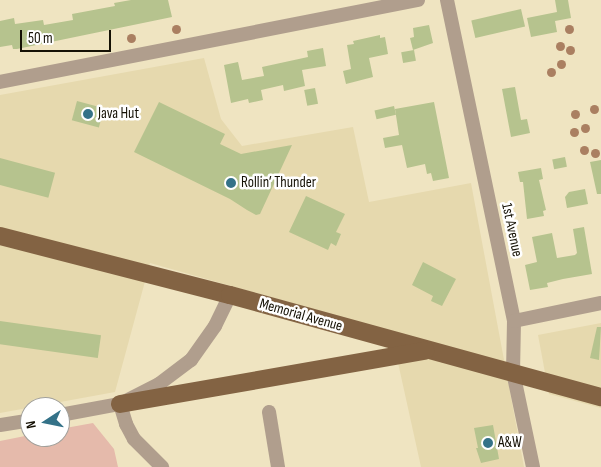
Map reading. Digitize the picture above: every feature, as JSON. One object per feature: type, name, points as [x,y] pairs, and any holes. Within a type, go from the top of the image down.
[{"type":"main road","name":"Memorial Avenue","points":[[0,236],[230,295],[601,397]]},
{"type":"main road","points":[[120,404],[429,350]]},
{"type":"street","points":[[0,82],[418,0]]},
{"type":"street","name":"1st Avenue","points":[[447,0],[514,321],[513,372],[533,467]]},
{"type":"street","points":[[70,413],[120,404],[159,384],[191,360],[215,326],[230,295]]},
{"type":"street","points":[[514,321],[601,303]]},
{"type":"street","points":[[120,404],[126,424],[134,438],[162,467]]},
{"type":"street","points":[[269,412],[278,467]]},
{"type":"street","points":[[0,425],[20,422]]},
{"type":"shaded area","points":[[204,58],[221,119],[242,146],[353,127],[369,202],[471,183],[524,467],[421,467],[391,331],[150,263],[115,392],[70,400],[70,397],[20,397],[20,409],[0,413],[0,95]]},
{"type":"shaded area","points":[[601,323],[601,408],[549,394],[538,335]]},
{"type":"shaded area","points":[[93,423],[114,449],[118,467],[0,467],[0,441],[20,437],[20,447],[70,447],[70,427]]},
{"type":"building","points":[[131,0],[168,0],[172,17],[17,49],[13,49],[12,45],[0,47],[0,21],[14,18],[15,24],[43,20],[44,25],[73,20],[72,14],[115,6],[114,3]]},
{"type":"building","points":[[555,0],[568,0],[571,18],[555,21],[557,32],[531,37],[527,18],[557,12]]},
{"type":"building","points":[[521,9],[525,27],[475,38],[471,20]]},
{"type":"building","points":[[429,25],[433,43],[413,50],[410,38],[414,37],[413,28]]},
{"type":"building","points":[[380,35],[380,38],[385,37],[388,54],[369,58],[373,77],[346,84],[343,71],[351,69],[347,45],[354,44],[353,41]]},
{"type":"building","points":[[323,48],[326,66],[302,70],[305,86],[284,91],[283,85],[261,90],[263,100],[249,103],[248,99],[231,103],[224,65],[238,62],[242,80],[264,76],[262,67],[308,57],[307,51]]},
{"type":"building","points":[[414,50],[416,61],[403,63],[401,52]]},
{"type":"building","points":[[515,87],[521,120],[527,119],[530,133],[511,137],[502,89]]},
{"type":"building","points":[[315,88],[318,104],[307,106],[304,90]]},
{"type":"building","name":"Java Hut","points":[[77,101],[104,108],[99,128],[72,120]]},
{"type":"building","points":[[159,102],[225,134],[220,144],[241,154],[292,145],[260,214],[256,215],[230,199],[134,152]]},
{"type":"building","points":[[434,102],[449,178],[433,181],[431,173],[427,174],[425,164],[407,168],[402,145],[385,148],[383,138],[399,135],[395,109]]},
{"type":"building","points":[[394,106],[396,115],[377,119],[375,110]]},
{"type":"building","points":[[565,157],[567,167],[554,169],[552,159]]},
{"type":"building","points":[[0,158],[55,173],[48,198],[0,185]]},
{"type":"building","points":[[601,160],[601,194],[597,194],[590,162]]},
{"type":"building","points":[[541,168],[543,179],[539,180],[546,210],[543,211],[544,216],[527,219],[523,182],[520,182],[518,172]]},
{"type":"building","points":[[585,189],[588,204],[567,208],[565,197],[569,192]]},
{"type":"building","points":[[306,196],[345,214],[336,232],[341,234],[336,246],[331,243],[328,250],[289,232]]},
{"type":"building","points":[[584,227],[592,274],[547,283],[548,287],[530,290],[525,265],[537,262],[532,237],[552,233],[557,258],[575,255],[577,253],[573,229]]},
{"type":"building","points":[[423,262],[456,279],[442,306],[431,301],[433,296],[412,285]]},
{"type":"building","points":[[0,321],[101,335],[98,358],[0,344]]},
{"type":"building","points":[[597,327],[601,327],[599,360],[590,358]]},
{"type":"building","name":"A&W","points":[[493,425],[499,459],[481,463],[476,448],[478,448],[474,428]]},
{"type":"place","name":"Java Hut","points":[[88,114]]},
{"type":"place","name":"Rollin’ Thunder","points":[[231,183]]},
{"type":"place","name":"A&W","points":[[488,443]]}]
